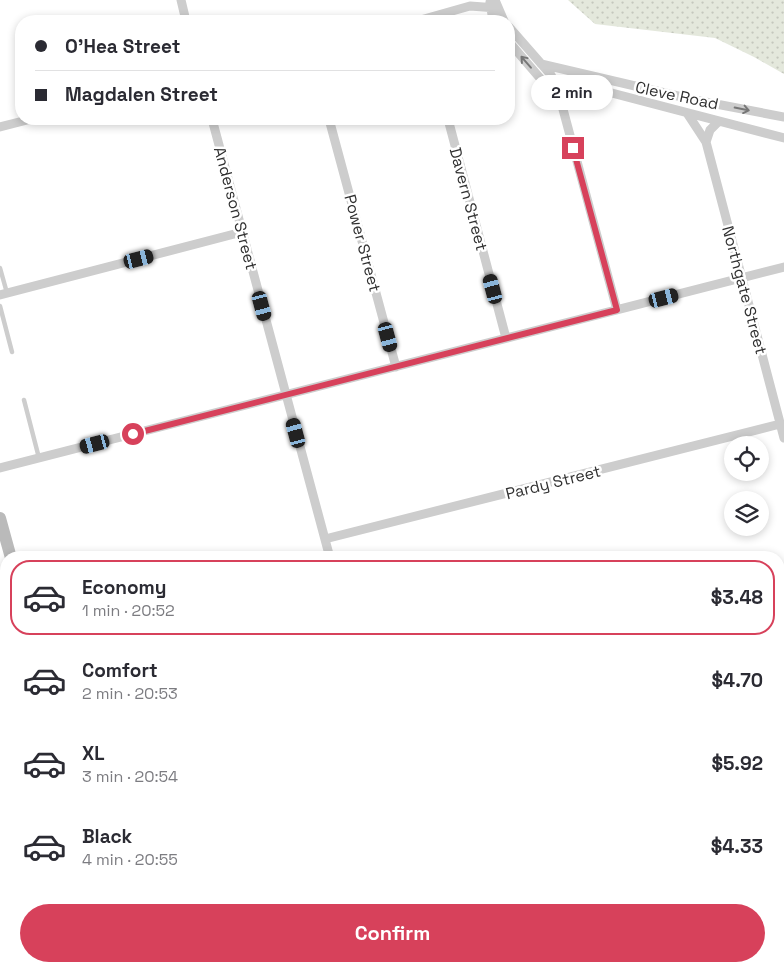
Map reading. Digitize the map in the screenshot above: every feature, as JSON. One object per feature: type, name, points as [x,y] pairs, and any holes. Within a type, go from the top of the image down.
[{"type":"main road","points":[[0,518],[9,551]]},
{"type":"street","points":[[181,0],[185,15]]},
{"type":"street","points":[[440,15],[470,6],[493,4],[500,15]]},
{"type":"street","points":[[515,34],[554,81],[617,310]]},
{"type":"street","points":[[515,49],[550,88],[563,111]]},
{"type":"street","name":"Cleve Road","points":[[541,64],[695,100],[784,117]]},
{"type":"street","name":"Cleve Road","points":[[563,111],[563,100],[566,94],[580,85],[784,138]]},
{"type":"street","name":"Northgate Street","points":[[688,112],[706,142],[784,438]]},
{"type":"street","points":[[706,142],[710,130],[719,121]]},
{"type":"street","points":[[0,127],[15,123]]},
{"type":"street","name":"Anderson Street","points":[[214,125],[329,551]]},
{"type":"street","name":"Power Street","points":[[332,125],[396,367]]},
{"type":"street","name":"Davern Street","points":[[450,125],[506,338]]},
{"type":"street","points":[[3,294],[242,232]]},
{"type":"street","points":[[0,468],[784,267]]},
{"type":"street","name":"Pardy Street","points":[[325,539],[780,424]]},
{"type":"lane","points":[[0,268],[3,294]]},
{"type":"lane","points":[[0,306],[12,352]]},
{"type":"lane","points":[[24,400],[39,458]]},
{"type":"shaded area","points":[[568,0],[784,0],[784,74],[715,38],[595,24]]},
{"type":"route","points":[[133,434],[617,310],[573,148]]}]
